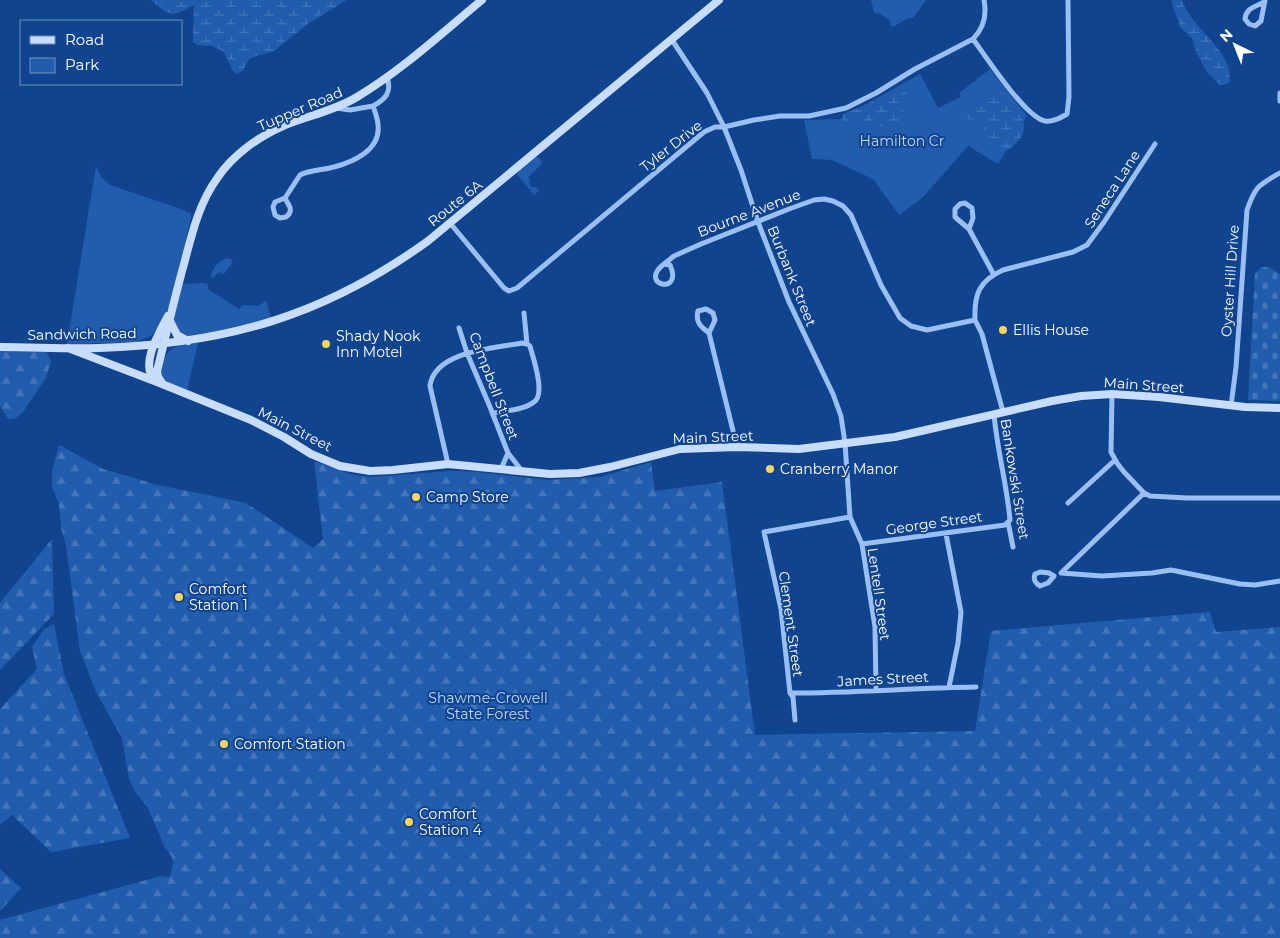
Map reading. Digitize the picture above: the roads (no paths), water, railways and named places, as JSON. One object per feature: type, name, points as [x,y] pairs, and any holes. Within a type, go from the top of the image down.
[{"type":"main road","name":"Tupper Road","points":[[164,344],[198,213],[218,176],[244,149],[267,134],[336,108],[356,98],[387,77],[482,0]]},
{"type":"main road","name":"Route 6A","points":[[164,344],[188,341],[257,326],[297,314],[344,293],[402,260],[450,223],[719,0]]},
{"type":"main road","name":"Tupper Road","points":[[153,345],[172,308]]},
{"type":"main road","points":[[170,321],[178,335],[188,341]]},
{"type":"main road","points":[[160,383],[157,373],[164,344]]},
{"type":"main road","name":"Sandwich Road","points":[[0,347],[68,348],[164,344]]},
{"type":"main road","points":[[153,345],[149,371],[152,378],[160,383]]},
{"type":"main road","name":"Main Street","points":[[68,348],[250,420],[284,437],[311,454],[340,466],[370,471],[448,464],[550,474],[579,473],[610,467],[680,448],[736,446],[799,449],[895,437],[1074,397],[1112,394],[1159,397],[1231,406],[1280,408]]},
{"type":"street","points":[[984,0],[984,21],[980,32],[973,39],[1017,98],[1034,117],[1043,121],[1052,121],[1067,114],[1069,96],[1068,0]]},
{"type":"street","points":[[1264,1],[1262,21],[1255,26],[1249,24],[1245,19],[1246,13],[1264,1]]},
{"type":"street","name":"Tyler Drive","points":[[450,223],[504,288],[510,291],[517,288],[704,132],[715,127],[724,127],[762,118],[809,116],[846,108],[973,39]]},
{"type":"street","name":"Burbank Street","points":[[672,40],[707,93],[724,127],[789,302],[833,394],[841,416],[845,443]]},
{"type":"street","points":[[336,108],[350,110],[373,106],[386,98],[390,91],[387,77]]},
{"type":"street","points":[[1280,93],[1280,100]]},
{"type":"street","points":[[285,198],[300,175],[347,163],[367,152],[377,135],[378,129],[373,106]]},
{"type":"street","name":"Seneca Lane","points":[[994,274],[1073,252],[1087,244],[1100,228],[1155,144]]},
{"type":"street","name":"Oyster Hill Drive","points":[[1231,406],[1236,367],[1247,210],[1253,193],[1257,188],[1280,173]]},
{"type":"street","name":"Bourne Avenue","points":[[664,264],[674,256],[701,244],[814,200],[832,201],[842,206],[851,215],[881,285],[900,318],[911,326],[927,330],[975,320]]},
{"type":"street","points":[[969,229],[973,218],[972,208],[965,203],[960,204],[955,209],[954,217],[969,229],[994,274],[984,282],[978,292],[975,305],[975,320],[982,334],[1003,412]]},
{"type":"street","points":[[709,333],[715,320],[713,313],[706,309],[698,312],[696,317],[698,322],[709,333],[736,446]]},
{"type":"street","points":[[493,414],[527,406],[535,402],[540,392],[530,346],[527,344],[524,313]]},
{"type":"street","name":"Campbell Street","points":[[459,328],[467,353],[508,453],[522,471]]},
{"type":"street","points":[[448,464],[430,386],[431,378],[438,368],[452,359],[467,353],[522,343],[527,344]]},
{"type":"street","points":[[1112,394],[1111,452],[1124,472],[1144,494],[1188,498],[1280,498]]},
{"type":"street","name":"Bankowski Street","points":[[994,414],[996,443],[1009,508],[1010,520],[1008,522],[1014,547]]},
{"type":"street","name":"Lentell Street","points":[[845,443],[850,517],[862,544],[875,627],[876,690]]},
{"type":"street","name":"Campbell Street","points":[[500,469],[508,453]]},
{"type":"street","points":[[1068,503],[1115,460]]},
{"type":"street","points":[[1054,576],[1061,573],[1144,494]]},
{"type":"street","name":"Clement Street","points":[[796,720],[793,697],[790,693],[781,608],[764,532],[850,517]]},
{"type":"street","name":"George Street","points":[[862,544],[1006,525],[1008,522]]},
{"type":"street","points":[[946,534],[961,612],[958,643],[949,687]]},
{"type":"street","points":[[1061,573],[1102,576],[1172,570],[1240,584],[1255,585],[1280,582]]},
{"type":"street","name":"James Street","points":[[790,693],[976,687]]},
{"type":"place","name":"Ellis House","points":[[1003,330]]},
{"type":"place","name":"Shady Nook Inn Motel","points":[[326,344]]},
{"type":"place","name":"Cranberry Manor","points":[[770,469]]},
{"type":"place","name":"Camp Store","points":[[416,497]]},
{"type":"place","name":"Comfort Station 1","points":[[179,597]]},
{"type":"place","name":"Comfort Station","points":[[224,744]]},
{"type":"place","name":"Comfort Station 4","points":[[409,822]]},
{"type":"park label","name":"Hamilton Cr","points":[[902,141]]},
{"type":"park label","name":"Shawme-Crowell State Forest","points":[[488,706]]}]
